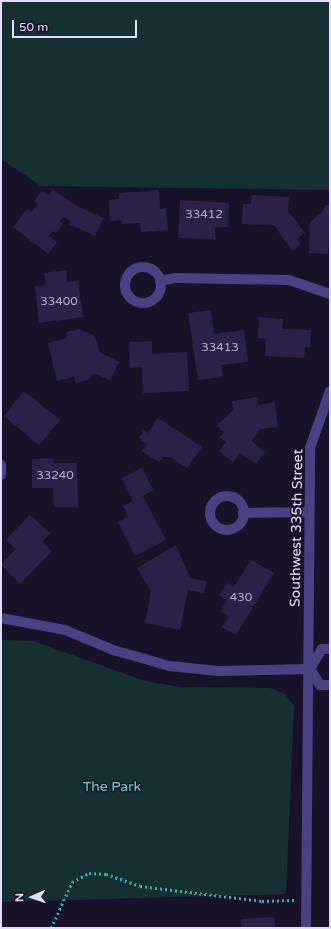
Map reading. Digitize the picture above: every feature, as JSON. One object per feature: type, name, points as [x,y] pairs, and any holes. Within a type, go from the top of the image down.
[{"type":"street","points":[[160,281],[176,278],[289,280],[330,294]]},
{"type":"street","name":"Southwest 335th Street","points":[[306,928],[310,669],[310,448],[330,391]]},
{"type":"street","points":[[1,465],[1,475]]},
{"type":"street","points":[[243,513],[309,512]]},
{"type":"street","points":[[1,618],[65,630],[113,650],[170,666],[218,671],[310,669]]},
{"type":"street","points":[[310,669],[322,649],[330,649]]},
{"type":"street","points":[[310,669],[320,685],[330,685]]},
{"type":"path","points":[[51,928],[72,882],[89,874],[106,874],[148,887],[262,901],[293,899],[306,914]]},
{"type":"green space","points":[[1,1],[330,1],[330,190],[41,186],[1,159]]},
{"type":"green space","name":"The Park","points":[[1,640],[33,641],[145,681],[180,687],[270,688],[285,694],[294,706],[286,894],[1,902]]},
{"type":"building","points":[[53,189],[73,204],[103,218],[95,236],[69,224],[70,220],[63,217],[60,221],[63,224],[56,233],[53,231],[49,236],[57,242],[48,254],[13,227],[27,209],[31,212],[38,204],[34,201],[42,191],[49,195]]},
{"type":"building","points":[[159,190],[160,209],[166,208],[168,230],[141,232],[140,223],[122,224],[121,220],[110,221],[109,200],[119,199],[119,193]]},
{"type":"building","points":[[252,195],[289,197],[288,211],[305,233],[297,239],[301,244],[292,251],[274,225],[242,224],[243,204],[251,204]]},
{"type":"building","points":[[180,200],[229,203],[228,227],[215,227],[215,239],[178,238]]},
{"type":"building","points":[[325,205],[330,205],[328,254],[309,253],[310,223],[324,210]]},
{"type":"building","points":[[66,270],[67,282],[78,281],[83,317],[39,323],[35,286],[46,285],[44,273]]},
{"type":"building","points":[[211,310],[214,334],[244,330],[248,362],[221,365],[223,377],[198,380],[188,313]]},
{"type":"building","points":[[259,317],[283,319],[282,329],[311,330],[310,347],[305,347],[304,358],[265,356],[266,339],[258,338]]},
{"type":"building","points":[[79,329],[95,336],[99,352],[119,362],[110,380],[94,373],[88,380],[76,383],[74,377],[57,381],[48,343],[67,338],[66,332]]},
{"type":"building","points":[[152,341],[152,354],[187,352],[189,391],[143,393],[142,367],[130,368],[129,342]]},
{"type":"building","points":[[24,391],[60,420],[39,445],[4,416]]},
{"type":"building","points":[[257,397],[258,405],[275,402],[278,427],[260,429],[251,441],[265,452],[256,464],[240,453],[233,462],[219,451],[226,442],[220,437],[224,432],[216,426],[233,410],[232,401]]},
{"type":"building","points":[[158,418],[202,447],[187,468],[170,457],[163,457],[159,462],[142,451],[147,444],[139,438],[144,430],[148,433]]},
{"type":"building","points":[[54,458],[54,463],[77,463],[78,507],[54,507],[53,488],[32,488],[32,459]]},
{"type":"building","points":[[142,468],[153,490],[143,496],[166,540],[135,556],[118,522],[128,517],[123,506],[133,501],[122,478]]},
{"type":"building","points":[[30,515],[50,533],[42,542],[52,551],[20,584],[1,565],[16,549],[6,540]]},
{"type":"building","points":[[176,545],[190,578],[207,581],[204,593],[188,590],[180,630],[145,623],[151,591],[137,568]]},
{"type":"building","points":[[251,560],[274,573],[236,635],[222,627],[229,616],[221,611],[227,600],[219,595],[227,583],[234,587]]},
{"type":"building","points":[[274,917],[275,928],[242,928],[241,919]]}]
